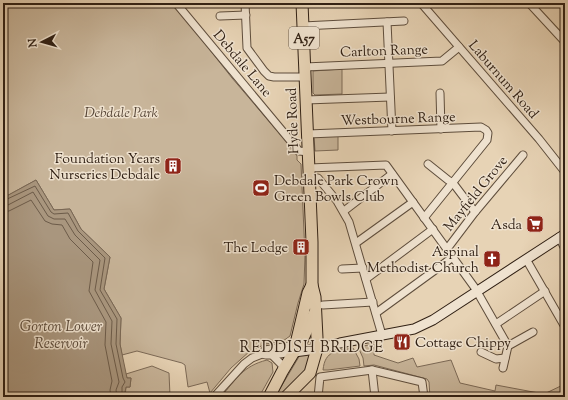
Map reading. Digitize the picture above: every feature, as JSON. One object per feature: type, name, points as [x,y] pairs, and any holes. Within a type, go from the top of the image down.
[{"type":"highway","name":"Hyde Road","points":[[302,3],[310,173],[312,285],[319,308],[318,349],[315,371]]},
{"type":"highway","name":"Hyde Road","points":[[270,394],[282,367],[296,347],[308,293],[312,285]]},
{"type":"highway","name":"A57","points":[[296,347],[319,308]]},
{"type":"highway","points":[[286,397],[315,371]]},
{"type":"main road","points":[[296,347],[318,349],[340,342],[414,329],[433,320],[562,236]]},
{"type":"street","name":"Debdale Lane","points":[[176,3],[299,151],[309,152]]},
{"type":"street","name":"Carlton Range","points":[[246,3],[247,48],[269,76],[274,77],[305,72],[389,63],[442,61],[459,47]]},
{"type":"street","name":"Laburnum Road","points":[[421,3],[539,139],[565,172]]},
{"type":"street","points":[[529,3],[565,42]]},
{"type":"street","points":[[220,16],[246,15]]},
{"type":"street","points":[[303,26],[404,21]]},
{"type":"street","points":[[387,22],[392,131]]},
{"type":"street","points":[[440,93],[441,129]]},
{"type":"street","points":[[306,100],[390,97]]},
{"type":"street","name":"Westbourne Range","points":[[308,134],[481,128],[487,131],[487,140],[453,183]]},
{"type":"street","name":"Mayfield Grove","points":[[447,248],[474,212],[522,155]]},
{"type":"street","points":[[428,164],[453,183],[474,212]]},
{"type":"street","points":[[310,173],[386,166],[447,248],[477,292],[496,324],[508,346],[503,368]]},
{"type":"street","points":[[310,173],[318,178],[337,201],[349,222],[382,335]]},
{"type":"street","points":[[344,211],[392,174]]},
{"type":"street","points":[[424,218],[453,183]]},
{"type":"street","points":[[356,243],[413,202]]},
{"type":"street","points":[[366,279],[433,229]]},
{"type":"street","points":[[562,236],[565,249]]},
{"type":"street","points":[[376,313],[453,257]]},
{"type":"street","points":[[526,259],[565,327]]},
{"type":"street","points":[[342,269],[363,268]]},
{"type":"street","points":[[496,324],[545,291]]},
{"type":"street","points":[[319,308],[373,302]]},
{"type":"street","points":[[508,346],[533,332]]},
{"type":"street","points":[[262,354],[266,356],[272,355],[296,347]]},
{"type":"street","points":[[214,397],[244,364],[252,358],[262,354],[266,350],[296,347]]},
{"type":"street","points":[[481,352],[496,359],[505,358]]},
{"type":"street","points":[[272,355],[282,367]]},
{"type":"street","points":[[372,370],[375,397]]},
{"type":"street","points":[[318,397],[315,371],[372,370],[422,382],[424,397]]},
{"type":"green space","name":"Debdale Park","points":[[3,3],[173,3],[232,78],[297,156],[297,160],[301,164],[305,255],[304,284],[290,336],[283,341],[266,344],[250,351],[231,368],[210,393],[207,382],[188,387],[185,365],[182,363],[137,351],[122,355],[120,344],[121,318],[104,289],[110,257],[81,229],[70,209],[54,210],[36,180],[3,198]]},
{"type":"green space","points":[[342,69],[342,94],[315,95],[313,93],[313,71]]},
{"type":"green space","points":[[338,136],[338,150],[315,151],[314,137]]},
{"type":"green space","points":[[374,344],[374,355],[398,363],[413,358],[417,367],[451,360],[460,383],[495,391],[496,385],[544,394],[565,384],[565,397],[430,397],[429,382],[427,379],[374,365],[364,366],[363,358],[358,347]]},
{"type":"green space","points":[[353,348],[359,359],[360,366],[323,370],[324,363],[329,355],[337,351]]},
{"type":"green space","points":[[310,354],[305,374],[282,397],[275,397],[300,355]]},
{"type":"green space","points":[[267,360],[272,363],[273,372],[259,397],[221,397],[241,374],[252,366]]},
{"type":"green space","points":[[152,366],[169,373],[170,396],[177,397],[125,397],[126,387],[130,387],[131,378],[127,378],[126,374]]},
{"type":"water","name":"Gorton Lower Reservoir","points":[[36,180],[54,210],[70,209],[81,229],[110,257],[104,289],[121,318],[120,344],[127,378],[131,378],[130,387],[126,387],[125,392],[127,393],[125,397],[3,397],[3,198]]},
{"type":"place","name":"Foundation Years Nurseries Debdale","points":[[173,166]]},
{"type":"place","name":"Debdale Park Crown Green Bowls Club","points":[[261,188]]},
{"type":"place","name":"Asda","points":[[535,224]]},
{"type":"place","name":"The Lodge","points":[[301,247]]},
{"type":"place","name":"Aspinal Methodist Church","points":[[492,259]]},
{"type":"place","name":"Cottage Chippy","points":[[402,342]]},
{"type":"district","name":"REDDISH BRIDGE","points":[[312,347]]}]
